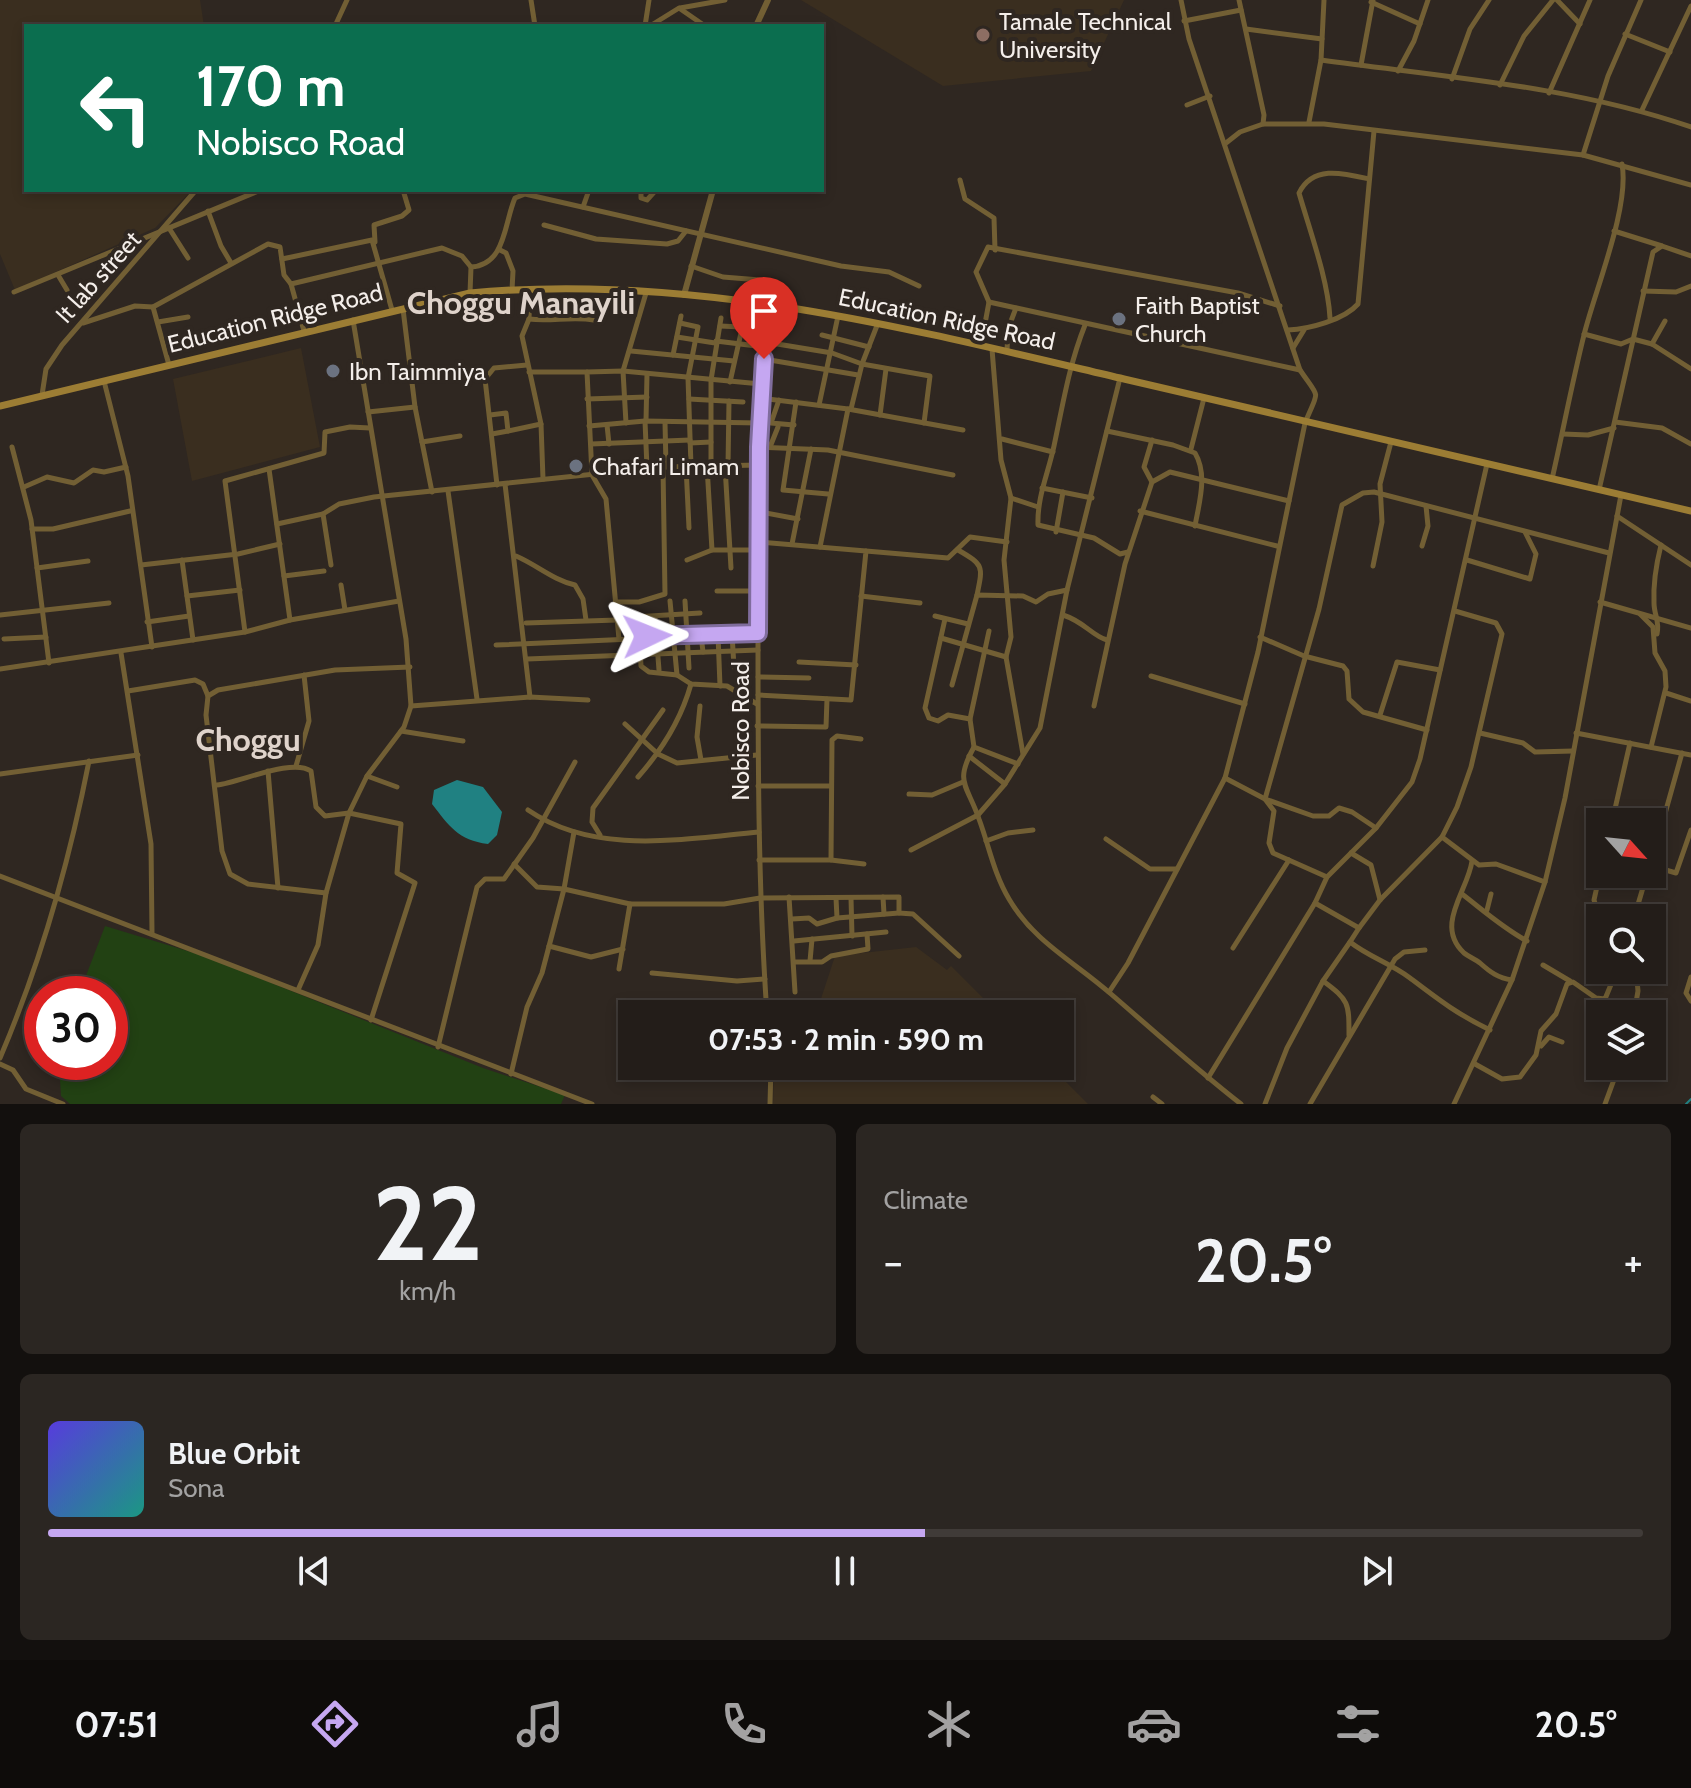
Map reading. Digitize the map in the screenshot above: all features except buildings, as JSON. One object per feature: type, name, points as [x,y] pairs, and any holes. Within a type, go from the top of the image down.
[{"type":"main road","name":"Education Ridge Road","points":[[0,406],[470,293],[512,290],[684,295],[878,322],[1691,511]]},
{"type":"street","points":[[338,24],[347,0]]},
{"type":"street","points":[[531,0],[535,24]]},
{"type":"street","points":[[648,24],[649,0]]},
{"type":"street","points":[[651,24],[679,8],[725,0]]},
{"type":"street","points":[[757,24],[768,0]]},
{"type":"street","points":[[1109,992],[1128,963],[1225,778],[1245,704],[1305,423],[1317,392],[1300,370],[1184,21],[1181,0]]},
{"type":"street","points":[[1309,122],[1321,60],[1324,0]]},
{"type":"street","points":[[1398,71],[1428,0]]},
{"type":"street","points":[[1452,79],[1470,29],[1489,0]]},
{"type":"street","points":[[1500,85],[1524,36],[1555,0],[1580,24]]},
{"type":"street","points":[[1549,93],[1590,0]]},
{"type":"street","points":[[1238,1],[1264,115],[1263,124]]},
{"type":"street","points":[[1361,65],[1372,1],[1420,24]]},
{"type":"street","points":[[1583,155],[1599,102],[1639,1]]},
{"type":"street","points":[[1642,110],[1691,6]]},
{"type":"street","points":[[679,8],[702,24]]},
{"type":"street","points":[[1184,21],[1241,10]]},
{"type":"street","points":[[1246,29],[1322,39]]},
{"type":"street","points":[[1625,34],[1670,52]]},
{"type":"street","points":[[1321,60],[1599,102],[1642,110],[1691,127]]},
{"type":"street","points":[[1187,105],[1210,96]]},
{"type":"street","points":[[1226,143],[1240,132],[1263,124],[1309,122],[1583,155],[1691,185]]},
{"type":"street","points":[[1288,330],[1304,329],[1353,310],[1361,296],[1374,131]]},
{"type":"street","points":[[1552,479],[1584,334],[1614,231],[1625,178],[1622,164]]},
{"type":"street","points":[[1625,178],[1637,168]]},
{"type":"street","points":[[1330,318],[1330,300],[1299,193],[1305,181],[1325,173],[1370,179]]},
{"type":"street","points":[[960,180],[965,199],[994,218],[995,250]]},
{"type":"street","name":"It lab street","points":[[42,395],[41,384],[51,360],[167,229],[195,192]]},
{"type":"street","points":[[14,292],[256,192]]},
{"type":"street","points":[[392,310],[378,262],[374,225],[402,216],[409,210],[404,192]]},
{"type":"street","points":[[583,207],[588,192]]},
{"type":"street","points":[[641,192],[641,198],[647,200],[654,192]]},
{"type":"street","points":[[684,295],[712,192]]},
{"type":"street","points":[[471,267],[485,265],[500,250],[508,213],[518,195],[841,266],[889,272],[919,286]]},
{"type":"street","points":[[208,211],[231,263]]},
{"type":"street","points":[[544,225],[596,239],[667,244],[678,241],[686,231]]},
{"type":"street","points":[[167,229],[188,258]]},
{"type":"street","points":[[1614,231],[1691,256]]},
{"type":"street","points":[[282,259],[369,240],[375,242]]},
{"type":"street","points":[[83,323],[135,306],[153,307],[268,244],[280,247],[284,275],[291,284],[304,331]]},
{"type":"street","points":[[1599,490],[1642,291],[1653,252],[1662,246]]},
{"type":"street","points":[[981,345],[989,302],[976,272],[988,247],[1238,293],[1281,306]]},
{"type":"street","points":[[291,284],[442,248],[462,256],[471,267],[470,293]]},
{"type":"street","points":[[500,250],[506,253],[512,266],[512,290]]},
{"type":"street","points":[[691,266],[723,277],[760,280]]},
{"type":"street","points":[[58,275],[67,290]]},
{"type":"street","points":[[1642,291],[1676,292],[1691,286]]},
{"type":"street","points":[[530,291],[529,319],[522,336],[541,424],[543,479]]},
{"type":"street","points":[[626,423],[623,371],[646,293]]},
{"type":"street","points":[[989,302],[1300,370]]},
{"type":"street","name":"Nobisco Road","points":[[766,1000],[760,898],[757,704],[760,398],[770,305]]},
{"type":"street","points":[[153,307],[169,365]]},
{"type":"street","points":[[403,308],[415,407],[432,492]]},
{"type":"street","points":[[1007,351],[1008,329],[1016,308]]},
{"type":"street","points":[[730,382],[745,315]]},
{"type":"street","points":[[819,405],[838,315]]},
{"type":"street","points":[[158,322],[188,317]]},
{"type":"street","points":[[529,319],[549,321],[563,317],[594,320]]},
{"type":"street","points":[[712,550],[709,466],[711,380],[721,318]]},
{"type":"street","points":[[298,990],[318,945],[326,893],[349,813],[367,776],[401,731],[411,706],[410,667],[353,319]]},
{"type":"street","points":[[673,355],[681,320],[698,327],[688,378],[689,528]]},
{"type":"street","points":[[1652,344],[1665,321]]},
{"type":"street","points":[[820,547],[828,494],[849,409],[878,322]]},
{"type":"street","points":[[1085,325],[1071,365],[1053,452],[1042,488],[1038,507],[1041,528],[1081,534],[1120,554],[1125,564]]},
{"type":"street","points":[[720,326],[742,327]]},
{"type":"street","points":[[1293,348],[1304,329]]},
{"type":"street","points":[[1584,334],[1621,344],[1633,339],[1652,344],[1691,369]]},
{"type":"street","points":[[822,335],[869,347]]},
{"type":"street","points":[[677,337],[832,353],[862,364],[930,376],[924,423]]},
{"type":"street","points":[[992,348],[992,379],[1002,439],[1001,460],[1011,498],[1007,542],[1011,637],[1006,657],[1023,755]]},
{"type":"street","points":[[631,351],[734,361]]},
{"type":"street","points":[[764,359],[858,375]]},
{"type":"street","points":[[497,485],[487,376],[494,368],[527,365]]},
{"type":"street","points":[[880,415],[886,369]]},
{"type":"street","points":[[529,372],[623,371],[761,384]]},
{"type":"street","points":[[587,372],[592,475],[606,499],[619,639]]},
{"type":"street","points":[[647,374],[647,468]]},
{"type":"street","points":[[911,850],[978,815],[1005,784],[1040,728],[1067,590],[1120,378]]},
{"type":"street","points":[[104,381],[126,467],[152,647]]},
{"type":"street","points":[[587,399],[647,397]]},
{"type":"street","points":[[760,398],[849,409],[963,430]]},
{"type":"street","points":[[1195,526],[1201,478],[1200,464],[1191,449],[1204,398]]},
{"type":"street","points":[[689,399],[743,402]]},
{"type":"street","points":[[770,447],[779,400]]},
{"type":"street","points":[[729,401],[727,466],[731,568]]},
{"type":"street","points":[[796,402],[784,491],[828,494]]},
{"type":"street","points":[[368,412],[415,407]]},
{"type":"street","points":[[490,415],[506,413],[508,431]]},
{"type":"street","points":[[589,426],[646,421],[794,425]]},
{"type":"street","points":[[616,602],[639,602],[665,594],[665,422]]},
{"type":"street","points":[[492,434],[541,424]]},
{"type":"street","points":[[607,425],[609,444]]},
{"type":"street","points":[[1563,434],[1588,435],[1615,425],[1662,428],[1691,444]]},
{"type":"street","points":[[245,632],[238,554],[225,481],[324,453],[323,433],[341,428],[370,428]]},
{"type":"street","points":[[1107,431],[1191,449]]},
{"type":"street","points":[[422,442],[460,436]]},
{"type":"street","points":[[1002,439],[1053,452]]},
{"type":"street","points":[[1152,440],[1144,467],[1152,482]]},
{"type":"street","points":[[591,444],[711,442]]},
{"type":"street","points":[[1373,566],[1382,522],[1383,501],[1380,494],[1391,442]]},
{"type":"street","points":[[12,447],[32,529],[49,663]]},
{"type":"street","points":[[759,447],[811,449],[953,475]]},
{"type":"street","points":[[792,544],[811,449]]},
{"type":"street","points":[[1208,1078],[1315,903],[1327,877],[1376,828],[1412,782],[1427,730],[1487,464]]},
{"type":"street","points":[[277,524],[323,514],[343,503],[383,497],[647,468],[759,465]]},
{"type":"street","points":[[24,487],[47,477],[74,483],[93,470],[104,472],[126,467]]},
{"type":"street","points":[[269,469],[290,620]]},
{"type":"street","points":[[1094,706],[1125,564],[1152,482],[1170,472],[1289,501]]},
{"type":"street","points":[[505,484],[516,556],[530,697]]},
{"type":"street","points":[[1042,488],[1092,498]]},
{"type":"street","points":[[448,491],[477,699]]},
{"type":"street","points":[[1056,532],[1063,492]]},
{"type":"street","points":[[1265,799],[1319,609],[1339,510],[1363,493],[1380,494],[1609,553]]},
{"type":"street","points":[[1454,1104],[1512,980],[1545,882],[1621,495]]},
{"type":"street","points":[[1011,498],[1038,507]]},
{"type":"street","points":[[1422,546],[1428,526],[1426,506]]},
{"type":"street","points":[[32,529],[53,529],[130,511]]},
{"type":"street","points":[[1140,511],[1277,546]]},
{"type":"street","points":[[761,512],[798,519]]},
{"type":"street","points":[[323,514],[331,565]]},
{"type":"street","points":[[1617,516],[1691,565]]},
{"type":"street","points":[[1467,560],[1530,579],[1536,554],[1524,532]]},
{"type":"street","points":[[758,542],[948,558],[970,537],[1007,542]]},
{"type":"street","points":[[141,565],[238,554],[280,544]]},
{"type":"street","points":[[1654,638],[1659,618],[1654,610],[1654,578],[1661,545]]},
{"type":"street","points":[[687,560],[712,550],[758,550]]},
{"type":"street","points":[[952,685],[982,570],[979,562],[958,550]]},
{"type":"street","points":[[758,695],[851,700],[866,551]]},
{"type":"street","points":[[1120,554],[1129,551]]},
{"type":"street","points":[[516,556],[537,565],[559,583],[575,585],[583,599],[586,620]]},
{"type":"street","points":[[182,560],[193,640]]},
{"type":"street","points":[[37,568],[88,561]]},
{"type":"street","points":[[284,576],[324,571]]},
{"type":"street","points":[[341,585],[345,610]]},
{"type":"street","points":[[187,596],[240,590]]},
{"type":"street","points":[[977,595],[1007,594],[1036,602],[1048,594],[1067,590]]},
{"type":"street","points":[[717,591],[758,591]]},
{"type":"street","points":[[861,596],[920,603]]},
{"type":"street","points":[[0,669],[245,632],[290,620],[399,601]]},
{"type":"street","points":[[670,601],[677,675]]},
{"type":"street","points":[[685,601],[689,668]]},
{"type":"street","points":[[1599,602],[1691,628]]},
{"type":"street","points":[[0,615],[109,603]]},
{"type":"street","points":[[1265,1104],[1275,1071],[1323,981],[1380,900],[1442,837],[1457,807],[1480,733],[1502,634],[1496,623],[1455,611]]},
{"type":"street","points":[[526,623],[655,618],[700,613]]},
{"type":"street","points":[[1640,614],[1652,624],[1655,653],[1665,671],[1666,693],[1651,747]]},
{"type":"street","points":[[1063,615],[1081,621],[1098,637],[1107,640]]},
{"type":"street","points":[[147,622],[189,616]]},
{"type":"street","points":[[935,616],[968,624]]},
{"type":"street","points":[[655,618],[659,670]]},
{"type":"street","points":[[945,619],[925,708],[929,718],[938,721],[948,715],[970,719]]},
{"type":"street","points":[[989,631],[970,719],[974,747],[961,774],[999,881],[1027,924],[1054,951],[1109,992],[1241,1104]]},
{"type":"street","points":[[496,645],[525,641],[632,639],[673,634],[758,633]]},
{"type":"street","points":[[732,634],[734,667]]},
{"type":"street","points":[[701,635],[703,652]]},
{"type":"street","points":[[718,635],[720,686]]},
{"type":"street","points":[[4,639],[46,637]]},
{"type":"street","points":[[1260,637],[1304,656],[1343,666],[1348,675],[1349,699],[1363,712],[1427,730]]},
{"type":"street","points":[[941,638],[1006,657]]},
{"type":"street","points":[[632,639],[638,643],[641,666],[645,669],[677,675],[691,684],[736,690],[757,704]]},
{"type":"street","points":[[527,659],[758,650]]},
{"type":"street","points":[[121,653],[151,844],[152,933]]},
{"type":"street","points":[[799,662],[856,665]]},
{"type":"street","points":[[1380,715],[1397,662],[1440,670]]},
{"type":"street","points":[[208,696],[218,690],[304,675],[410,667]]},
{"type":"street","points":[[296,766],[309,721],[304,675]]},
{"type":"street","points":[[1151,676],[1245,704]]},
{"type":"street","points":[[758,677],[809,678]]},
{"type":"street","points":[[128,691],[195,680],[203,684],[208,696],[206,715],[217,785],[222,851],[230,874],[248,884],[326,893]]},
{"type":"street","points":[[638,777],[658,754],[680,717],[691,684]]},
{"type":"street","points":[[1666,693],[1691,701]]},
{"type":"street","points":[[411,706],[530,697],[588,700]]},
{"type":"street","points":[[757,726],[826,727],[827,699]]},
{"type":"street","points":[[700,706],[697,737],[701,760]]},
{"type":"street","points":[[601,836],[592,822],[593,808],[604,788],[645,738],[663,710]]},
{"type":"street","points":[[625,724],[645,738],[658,754],[677,763],[757,755]]},
{"type":"street","points":[[401,731],[463,741]]},
{"type":"street","points":[[1480,733],[1523,743],[1535,752],[1573,751]]},
{"type":"street","points":[[1576,733],[1691,755]]},
{"type":"street","points":[[831,860],[832,740],[837,736],[861,739]]},
{"type":"street","points":[[1615,808],[1630,743]]},
{"type":"street","points":[[974,747],[1018,764]]},
{"type":"street","points":[[1666,810],[1682,753]]},
{"type":"street","points":[[0,774],[138,755]]},
{"type":"street","points":[[969,756],[1005,784]]},
{"type":"street","points":[[0,1058],[42,952],[89,761]]},
{"type":"street","points":[[438,1047],[477,887],[485,879],[504,879],[543,820],[575,762]]},
{"type":"street","points":[[217,785],[258,778],[268,771],[296,766],[311,771],[312,791],[319,812],[325,816],[349,813],[401,824],[397,873],[415,883],[371,1020]]},
{"type":"street","points":[[268,771],[278,888]]},
{"type":"street","points":[[367,776],[397,787]]},
{"type":"street","points":[[1225,778],[1265,799],[1313,816],[1329,816],[1339,808],[1346,809],[1376,828]]},
{"type":"street","points":[[909,794],[932,795],[963,782]]},
{"type":"street","points":[[758,786],[830,786]]},
{"type":"street","points":[[1265,799],[1274,811],[1271,848],[1327,877]]},
{"type":"street","points":[[528,810],[543,820],[574,832],[642,842],[759,832]]},
{"type":"street","points":[[986,841],[1008,833],[1033,830]]},
{"type":"street","points":[[1666,870],[1676,873],[1691,830]]},
{"type":"street","points":[[511,1074],[527,1007],[542,973],[564,889],[574,832]]},
{"type":"street","points":[[1442,837],[1472,861],[1496,864],[1545,882]]},
{"type":"street","points":[[1106,839],[1150,869],[1177,869]]},
{"type":"street","points":[[1351,853],[1371,865],[1380,900]]},
{"type":"street","points":[[759,860],[831,860],[864,864]]},
{"type":"street","points":[[1233,948],[1289,860]]},
{"type":"street","points":[[1472,861],[1471,875],[1450,917],[1456,944],[1484,969],[1512,980]]},
{"type":"street","points":[[514,864],[537,887],[564,889],[630,904],[724,904],[789,897],[899,897],[899,913]]},
{"type":"street","points":[[0,876],[592,1104]]},
{"type":"street","points":[[1462,894],[1487,910],[1498,924],[1527,941]]},
{"type":"street","points":[[1487,910],[1491,894]]},
{"type":"street","points":[[789,897],[795,992]]},
{"type":"street","points":[[883,897],[884,914]]},
{"type":"street","points":[[836,898],[837,918]]},
{"type":"street","points":[[851,898],[852,936]]},
{"type":"street","points":[[1315,903],[1359,928]]},
{"type":"street","points":[[619,969],[630,904]]},
{"type":"street","points":[[792,919],[809,918],[817,924],[837,918],[913,914],[959,956]]},
{"type":"street","points":[[794,941],[886,932]]},
{"type":"street","points":[[795,962],[822,962],[831,956],[868,949],[867,934]]},
{"type":"street","points":[[810,961],[812,939]]},
{"type":"street","points":[[1350,942],[1411,978],[1445,1007],[1490,1030]]},
{"type":"street","points":[[549,946],[591,957],[623,949]]},
{"type":"street","points":[[1312,1104],[1388,967],[1404,952],[1425,950]]},
{"type":"street","points":[[1543,965],[1605,999],[1611,984]]},
{"type":"street","points":[[652,973],[737,981],[765,979]]},
{"type":"street","points":[[1691,977],[1686,993],[1691,1001]]},
{"type":"street","points":[[1323,981],[1345,997],[1349,1007],[1349,1035]]},
{"type":"street","points":[[1538,1050],[1541,1031],[1556,1014],[1563,991],[1570,981]]},
{"type":"street","points":[[1475,1064],[1502,1079],[1520,1077],[1549,1037],[1562,1042]]},
{"type":"street","points":[[0,1064],[13,1070],[26,1089],[63,1104]]},
{"type":"street","points":[[770,1104],[771,1080]]},
{"type":"street","points":[[1605,1104],[1614,1080]]},
{"type":"street","points":[[1153,1097],[1162,1104]]},
{"type":"shaded area","points":[[0,0],[200,0],[204,24],[24,24],[24,192],[190,192],[155,228],[15,290],[0,254]]},
{"type":"shaded area","name":"Tamale Technical University","points":[[801,0],[1124,0],[1091,71],[943,86]]},
{"type":"shaded area","points":[[301,348],[320,447],[192,481],[173,379]]},
{"type":"shaded area","points":[[916,947],[947,970],[951,966],[985,1000],[821,1000],[835,956]]},
{"type":"shaded area","points":[[774,1080],[1064,1080],[1088,1104],[773,1104]]},
{"type":"green space","points":[[105,926],[204,956],[483,1068],[565,1095],[561,1104],[70,1104],[61,1096],[60,1080],[128,1080],[128,976],[86,976]]},
{"type":"water","points":[[457,780],[483,787],[502,812],[497,835],[488,844],[462,835],[432,804],[434,790]]},
{"type":"waterway","points":[[1686,1104],[1691,1099]]},
{"type":"place","name":"Tamale Technical University","points":[[983,35]]},
{"type":"place","name":"Faith Baptist Church","points":[[1119,319]]},
{"type":"place","name":"Ibn Taimmiya","points":[[333,371]]},
{"type":"place","name":"Chafari Limam","points":[[576,466]]},
{"type":"district","name":"Choggu Manayili","points":[[521,302]]},
{"type":"district","name":"Choggu","points":[[248,739]]},
{"type":"route","points":[[647,636],[758,633],[759,447],[764,359]]}]
